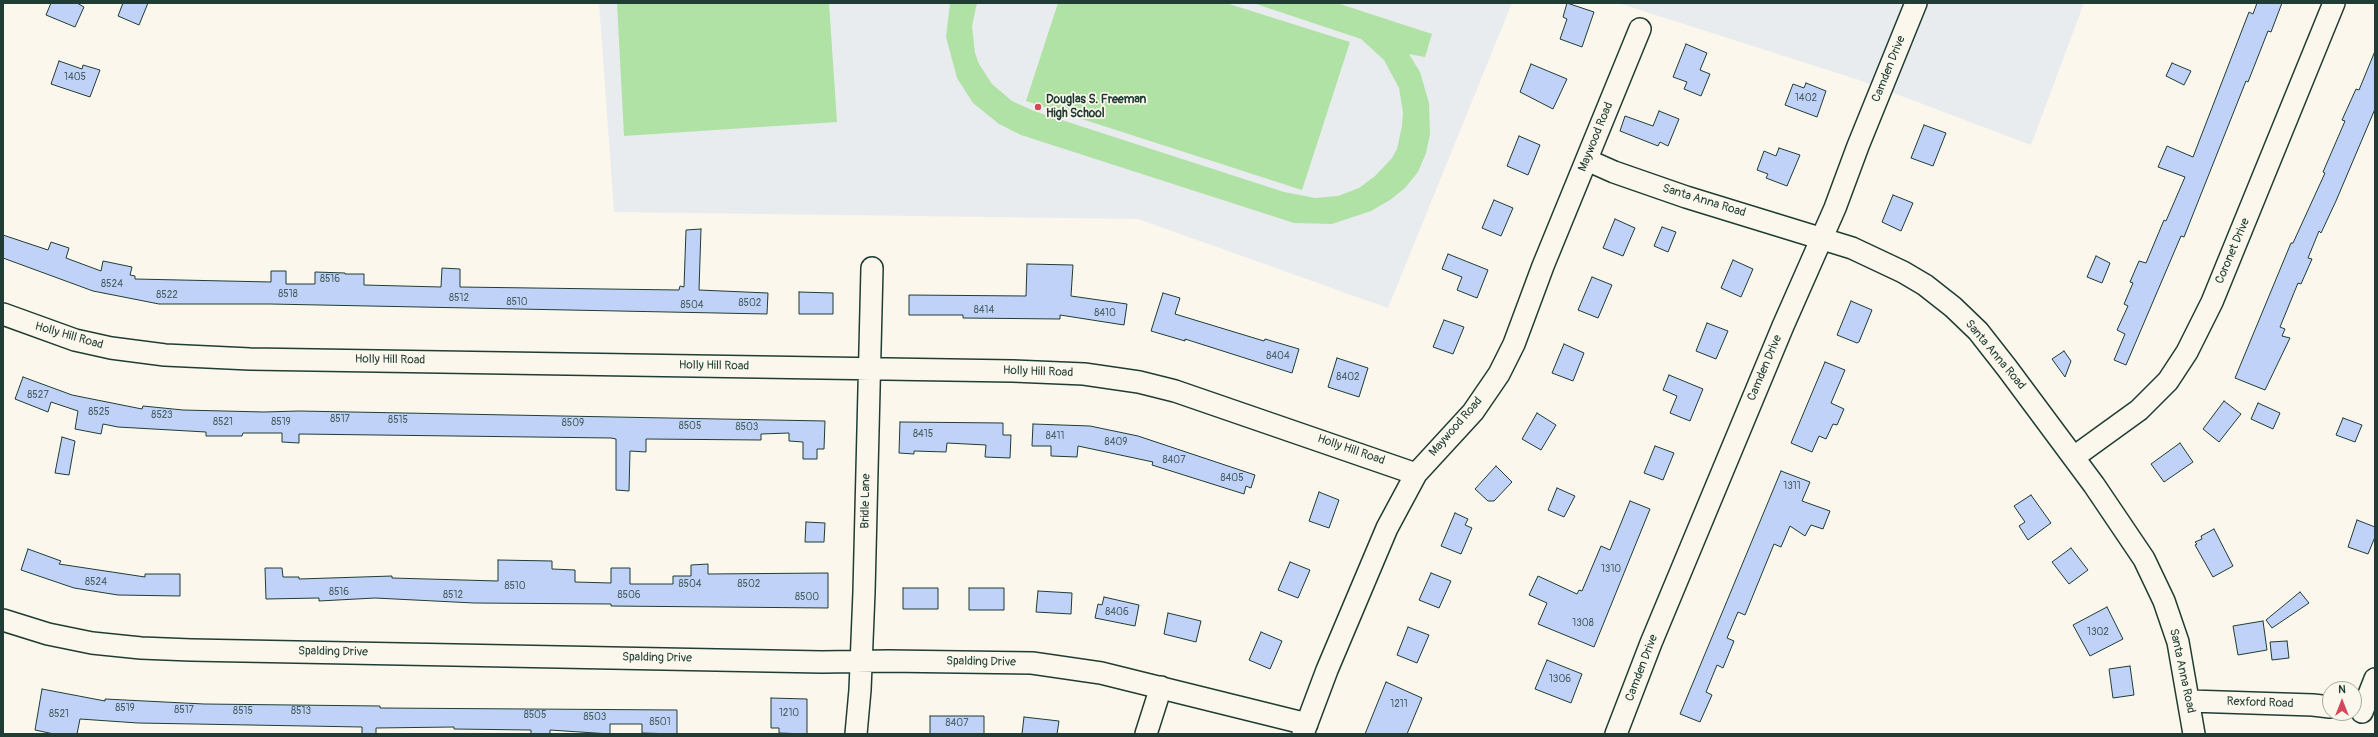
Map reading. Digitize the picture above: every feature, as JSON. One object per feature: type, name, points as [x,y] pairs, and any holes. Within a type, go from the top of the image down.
[{"type":"street","name":"Camden Drive","points":[[1616,734],[1651,643],[1821,237],[1835,208],[1858,146],[1916,3]]},
{"type":"street","name":"Coronet Drive","points":[[2074,457],[2140,410],[2168,382],[2186,352],[2212,302],[2334,3]]},
{"type":"street","name":"Maywood Road","points":[[1305,729],[1327,670],[1387,528],[1416,474],[1473,412],[1499,374],[1514,344],[1640,28]]},
{"type":"street","name":"Santa Anna Road","points":[[1587,160],[1614,172],[1686,197],[1821,237],[1852,248],[1903,272],[1925,285],[1953,307],[1978,331],[2007,368],[2074,457],[2144,559],[2164,601],[2178,642],[2190,701],[2194,734]]},
{"type":"street","name":"Bridle Lane","points":[[856,734],[862,662],[872,268]]},
{"type":"street","name":"Holly Hill Road","points":[[3,314],[75,340],[111,348],[165,355],[250,359],[1044,372],[1084,374],[1139,382],[1175,391],[1416,474]]},
{"type":"street","name":"Spalding Drive","points":[[3,620],[48,634],[92,643],[141,648],[862,662],[1032,663],[1102,672],[1161,687],[1305,729]]},
{"type":"street","points":[[2364,713],[2375,679]]},
{"type":"street","points":[[1146,734],[1161,687]]},
{"type":"street","name":"Rexford Road","points":[[2190,701],[2322,706]]},
{"type":"shaded area","name":"Douglas S. Freeman High School","points":[[599,3],[1512,3],[1388,308],[1138,219],[614,212]]},
{"type":"shaded area","points":[[1618,3],[2084,3],[2031,145],[1859,80]]},
{"type":"green space","points":[[617,3],[829,3],[837,122],[624,136]]},
{"type":"green space","points":[[950,3],[977,3],[972,26],[975,53],[979,64],[992,84],[1012,101],[1034,111],[1284,192],[1315,198],[1338,196],[1359,188],[1375,176],[1392,158],[1397,149],[1402,126],[1403,113],[1399,88],[1384,60],[1361,39],[1253,3],[1337,3],[1432,34],[1425,57],[1409,54],[1420,72],[1429,103],[1430,134],[1426,153],[1418,172],[1405,188],[1390,200],[1371,211],[1332,224],[1294,223],[1021,135],[999,124],[973,103],[957,78],[946,37]]},
{"type":"green space","points":[[1058,3],[1226,3],[1350,42],[1302,190],[1026,101]]},
{"type":"building","points":[[51,3],[77,3],[84,7],[75,27],[46,15]]},
{"type":"building","points":[[123,3],[148,3],[139,25],[118,16]]},
{"type":"building","points":[[1567,3],[1594,12],[1582,47],[1560,39],[1567,19],[1563,17]]},
{"type":"building","points":[[2257,3],[2282,3],[2271,32],[2268,31],[2248,82],[2246,81],[2184,237],[2181,236],[2126,365],[2114,360],[2125,334],[2117,330],[2128,306],[2124,304],[2133,283],[2130,282],[2139,261],[2146,263],[2164,220],[2166,221],[2185,177],[2158,167],[2167,146],[2193,157],[2249,12],[2253,14]]},
{"type":"building","points":[[1686,44],[1707,53],[1700,70],[1710,74],[1701,96],[1684,89],[1687,82],[1673,77]]},
{"type":"building","points":[[2375,51],[2375,109],[2336,201],[2321,233],[2319,231],[2308,258],[2312,259],[2301,284],[2298,283],[2280,327],[2285,329],[2282,336],[2290,338],[2265,390],[2235,378],[2291,243],[2293,243],[2325,173],[2323,172],[2345,121],[2342,120],[2356,89],[2359,90]]},
{"type":"building","points":[[59,61],[82,69],[83,65],[100,70],[90,97],[51,84]]},
{"type":"building","points":[[2172,63],[2191,71],[2184,85],[2166,76]]},
{"type":"building","points":[[1531,64],[1567,79],[1553,109],[1520,92]]},
{"type":"building","points":[[1806,83],[1826,91],[1817,117],[1785,105],[1793,84],[1804,88]]},
{"type":"building","points":[[1659,111],[1679,119],[1668,146],[1660,142],[1658,146],[1620,131],[1625,116],[1653,126]]},
{"type":"building","points":[[1924,125],[1946,133],[1933,166],[1911,158]]},
{"type":"building","points":[[1519,136],[1540,145],[1528,175],[1507,166]]},
{"type":"building","points":[[1779,148],[1800,155],[1787,186],[1766,178],[1768,174],[1757,170],[1764,151],[1776,156]]},
{"type":"building","points":[[1893,195],[1913,203],[1901,231],[1882,222]]},
{"type":"building","points":[[1494,200],[1513,208],[1501,236],[1482,228]]},
{"type":"building","points":[[1615,219],[1635,228],[1623,256],[1603,248]]},
{"type":"building","points":[[1662,227],[1676,232],[1668,252],[1654,246]]},
{"type":"building","points":[[701,229],[699,290],[768,293],[767,314],[270,304],[159,304],[93,291],[3,258],[3,235],[48,250],[51,242],[69,248],[66,258],[101,271],[103,261],[132,267],[130,275],[135,276],[135,279],[271,282],[271,271],[286,271],[286,284],[315,284],[315,272],[364,274],[364,285],[441,287],[442,268],[460,269],[460,287],[679,290],[680,286],[684,287],[686,230]]},
{"type":"building","points":[[1448,254],[1488,270],[1477,298],[1457,290],[1462,277],[1442,269]]},
{"type":"building","points":[[2096,256],[2110,263],[2102,283],[2087,277]]},
{"type":"building","points":[[1733,260],[1753,269],[1741,297],[1721,288]]},
{"type":"building","points":[[1027,264],[1073,265],[1071,296],[1127,304],[1124,325],[1060,315],[1060,319],[963,318],[963,315],[909,315],[909,295],[1026,296]]},
{"type":"building","points":[[1592,277],[1612,285],[1598,318],[1578,310]]},
{"type":"building","points":[[799,292],[833,293],[833,314],[799,314]]},
{"type":"building","points":[[1163,293],[1180,298],[1175,314],[1264,341],[1265,339],[1299,349],[1292,373],[1185,339],[1185,341],[1151,331]]},
{"type":"building","points":[[1851,301],[1872,310],[1859,342],[1857,343],[1837,335]]},
{"type":"building","points":[[1444,320],[1464,327],[1453,354],[1433,347]]},
{"type":"building","points":[[1707,323],[1728,331],[1716,359],[1696,351]]},
{"type":"building","points":[[1564,344],[1584,353],[1573,381],[1552,373]]},
{"type":"building","points":[[2064,351],[2071,361],[2065,377],[2052,359]]},
{"type":"building","points":[[1337,358],[1368,368],[1359,397],[1328,387]]},
{"type":"building","points":[[1825,362],[1845,370],[1831,403],[1844,409],[1837,425],[1833,424],[1826,439],[1819,436],[1812,452],[1791,443]]},
{"type":"building","points":[[1669,375],[1703,389],[1690,421],[1670,413],[1677,396],[1663,390]]},
{"type":"building","points":[[23,377],[72,395],[142,409],[143,406],[183,410],[264,412],[299,411],[825,421],[824,449],[817,449],[817,459],[803,459],[803,442],[789,441],[789,433],[761,434],[761,440],[646,439],[646,452],[630,451],[629,491],[616,490],[616,439],[611,438],[299,434],[299,443],[282,442],[282,433],[243,433],[242,436],[206,436],[206,432],[118,427],[103,424],[101,434],[75,429],[78,411],[51,402],[48,412],[15,399]]},
{"type":"building","points":[[2224,401],[2241,414],[2219,442],[2203,429]]},
{"type":"building","points":[[2258,403],[2280,413],[2273,429],[2251,419]]},
{"type":"building","points":[[1537,413],[1556,425],[1541,450],[1522,439]]},
{"type":"building","points":[[2343,418],[2362,425],[2355,442],[2336,435]]},
{"type":"building","points":[[900,422],[1003,423],[1003,435],[1011,435],[1010,458],[985,457],[986,445],[947,443],[946,452],[914,451],[914,454],[899,453]]},
{"type":"building","points":[[1033,424],[1090,426],[1138,436],[1255,475],[1251,488],[1246,486],[1244,494],[1152,465],[1153,462],[1078,446],[1077,457],[1051,456],[1051,446],[1032,446]]},
{"type":"building","points":[[62,437],[75,441],[69,475],[55,473]]},
{"type":"building","points":[[2180,443],[2193,462],[2164,482],[2151,464]]},
{"type":"building","points":[[1655,446],[1674,453],[1663,480],[1644,473]]},
{"type":"building","points":[[1496,466],[1512,482],[1494,501],[1488,501],[1475,489]]},
{"type":"building","points":[[1781,471],[1810,482],[1802,501],[1830,511],[1823,529],[1811,525],[1805,536],[1790,526],[1781,547],[1774,544],[1745,615],[1738,612],[1727,638],[1734,641],[1723,668],[1717,665],[1706,692],[1712,695],[1700,722],[1680,714]]},
{"type":"building","points":[[1557,488],[1575,496],[1564,517],[1548,510]]},
{"type":"building","points":[[1319,492],[1339,500],[1329,528],[1309,521]]},
{"type":"building","points":[[2031,495],[2051,523],[2028,540],[2019,526],[2025,522],[2014,506]]},
{"type":"building","points":[[1630,501],[1650,509],[1594,647],[1538,624],[1547,603],[1529,595],[1538,576],[1577,594],[1579,590],[1582,591],[1601,546],[1610,550]]},
{"type":"building","points":[[1455,513],[1468,519],[1465,525],[1472,528],[1461,554],[1441,546]]},
{"type":"building","points":[[2357,520],[2375,527],[2375,537],[2368,554],[2348,547]]},
{"type":"building","points":[[806,522],[825,523],[824,542],[805,542]]},
{"type":"building","points":[[2214,529],[2233,566],[2213,577],[2195,545],[2197,544],[2195,542],[2202,539],[2201,536]]},
{"type":"building","points":[[2071,548],[2088,570],[2069,584],[2052,562]]},
{"type":"building","points":[[28,549],[61,561],[59,564],[145,577],[145,574],[180,574],[180,596],[118,595],[74,588],[21,570]]},
{"type":"building","points":[[498,560],[552,561],[552,569],[575,570],[575,582],[611,583],[611,568],[630,568],[630,584],[673,584],[673,576],[691,576],[691,565],[708,564],[708,574],[828,573],[828,608],[474,603],[375,598],[319,601],[319,598],[266,599],[265,568],[282,568],[283,577],[299,577],[299,579],[392,576],[392,578],[498,581]]},
{"type":"building","points":[[1290,562],[1310,570],[1298,598],[1278,590]]},
{"type":"building","points":[[1431,573],[1451,581],[1439,608],[1419,600]]},
{"type":"building","points":[[903,588],[938,588],[938,609],[903,609]]},
{"type":"building","points":[[969,588],[1004,588],[1004,610],[969,610]]},
{"type":"building","points":[[1038,591],[1072,593],[1071,614],[1036,612]]},
{"type":"building","points":[[2300,592],[2309,603],[2272,628],[2266,620]]},
{"type":"building","points":[[1104,597],[1139,605],[1135,626],[1095,618],[1098,604],[1102,605]]},
{"type":"building","points":[[2107,607],[2123,639],[2090,656],[2073,625]]},
{"type":"building","points":[[1168,613],[1201,621],[1196,642],[1164,634]]},
{"type":"building","points":[[2263,621],[2267,650],[2238,655],[2233,626]]},
{"type":"building","points":[[1408,627],[1429,635],[1417,663],[1397,655]]},
{"type":"building","points":[[1261,632],[1282,641],[1270,669],[1249,660]]},
{"type":"building","points":[[2287,641],[2289,658],[2272,660],[2270,642]]},
{"type":"building","points":[[1547,660],[1582,674],[1571,703],[1535,689]]},
{"type":"building","points":[[2130,666],[2134,695],[2113,698],[2109,669]]},
{"type":"building","points":[[1386,682],[1422,698],[1407,734],[1365,734]]},
{"type":"building","points":[[42,689],[105,701],[105,699],[204,704],[380,706],[380,708],[677,710],[677,734],[642,733],[642,724],[610,724],[610,734],[550,730],[550,734],[531,734],[531,730],[454,729],[454,727],[376,728],[376,734],[362,734],[362,727],[138,723],[80,719],[77,734],[54,734],[35,730]]},
{"type":"building","points":[[771,698],[807,699],[807,734],[779,733],[779,728],[771,728]]},
{"type":"building","points":[[930,716],[984,716],[984,734],[930,734]]},
{"type":"building","points":[[1024,717],[1059,721],[1057,734],[1022,734]]},
{"type":"place","name":"Douglas S. Freeman High School","points":[[1038,107]]}]
